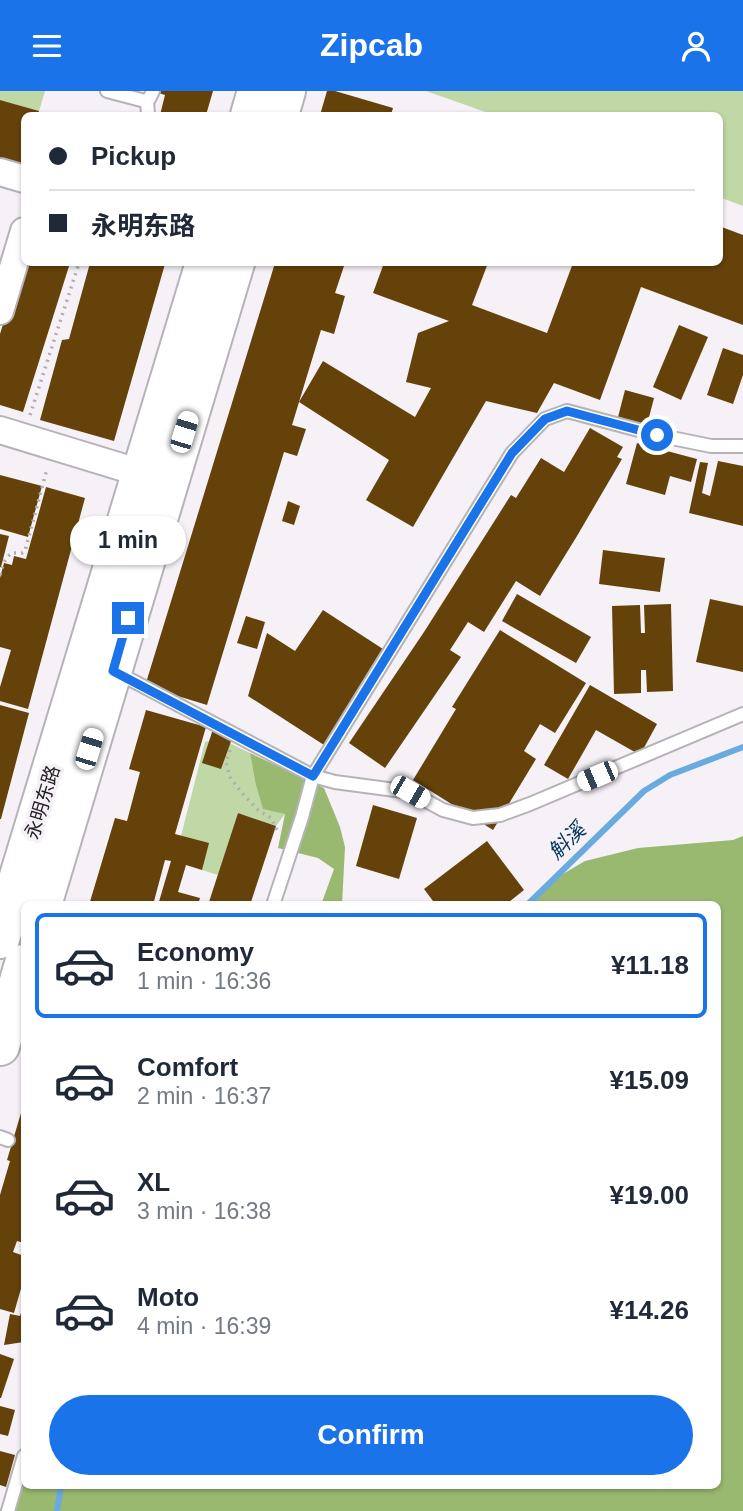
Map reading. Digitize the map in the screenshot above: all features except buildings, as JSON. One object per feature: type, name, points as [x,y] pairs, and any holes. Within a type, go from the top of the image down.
[{"type":"main road","points":[[251,112],[257,91]]},
{"type":"main road","points":[[280,112],[286,91]]},
{"type":"main road","name":"永明东路","points":[[0,939],[204,266]]},
{"type":"main road","name":"永明东路","points":[[43,901],[234,266]]},
{"type":"main road","points":[[3,1019],[21,972]]},
{"type":"street","points":[[0,171],[21,178]]},
{"type":"street","points":[[0,311],[21,241]]},
{"type":"street","points":[[12,434],[141,473]]},
{"type":"lane","points":[[107,91],[142,101],[150,95]]},
{"type":"lane","points":[[274,901],[313,776],[512,453],[545,419],[567,411],[711,446],[743,446]]},
{"type":"lane","points":[[113,671],[313,776],[335,782],[410,792],[443,810],[473,818],[500,815],[530,804],[743,714]]},
{"type":"lane","points":[[8,1511],[21,1466]]},
{"type":"path","points":[[12,434],[78,266]]},
{"type":"path","points":[[0,575],[10,553],[22,554],[25,551],[53,447]]},
{"type":"path","points":[[236,735],[226,763],[230,777],[258,810],[271,818],[289,857]]},
{"type":"green space","points":[[0,91],[45,91],[39,111],[0,100]]},
{"type":"green space","points":[[426,91],[743,91],[743,206],[723,198],[723,112],[486,112]]},
{"type":"green space","points":[[219,738],[250,753],[255,781],[285,814],[276,826],[238,813],[218,875],[202,870],[181,836],[205,742]]},
{"type":"green space","points":[[250,753],[324,788],[345,847],[342,901],[322,901],[334,869],[318,858],[278,848],[285,814],[263,809]]},
{"type":"green space","points":[[743,836],[743,1511],[7,1511],[21,1447],[21,1489],[721,1489],[721,901],[531,901],[551,881],[585,861],[638,848],[733,840]]},
{"type":"waterway","name":"斛溪","points":[[531,901],[644,791],[670,775],[743,747]]},
{"type":"waterway","name":"斛溪","points":[[57,1511],[61,1489]]},
{"type":"route","points":[[128,618],[113,671],[313,776],[512,453],[545,419],[567,411],[657,435]]}]
